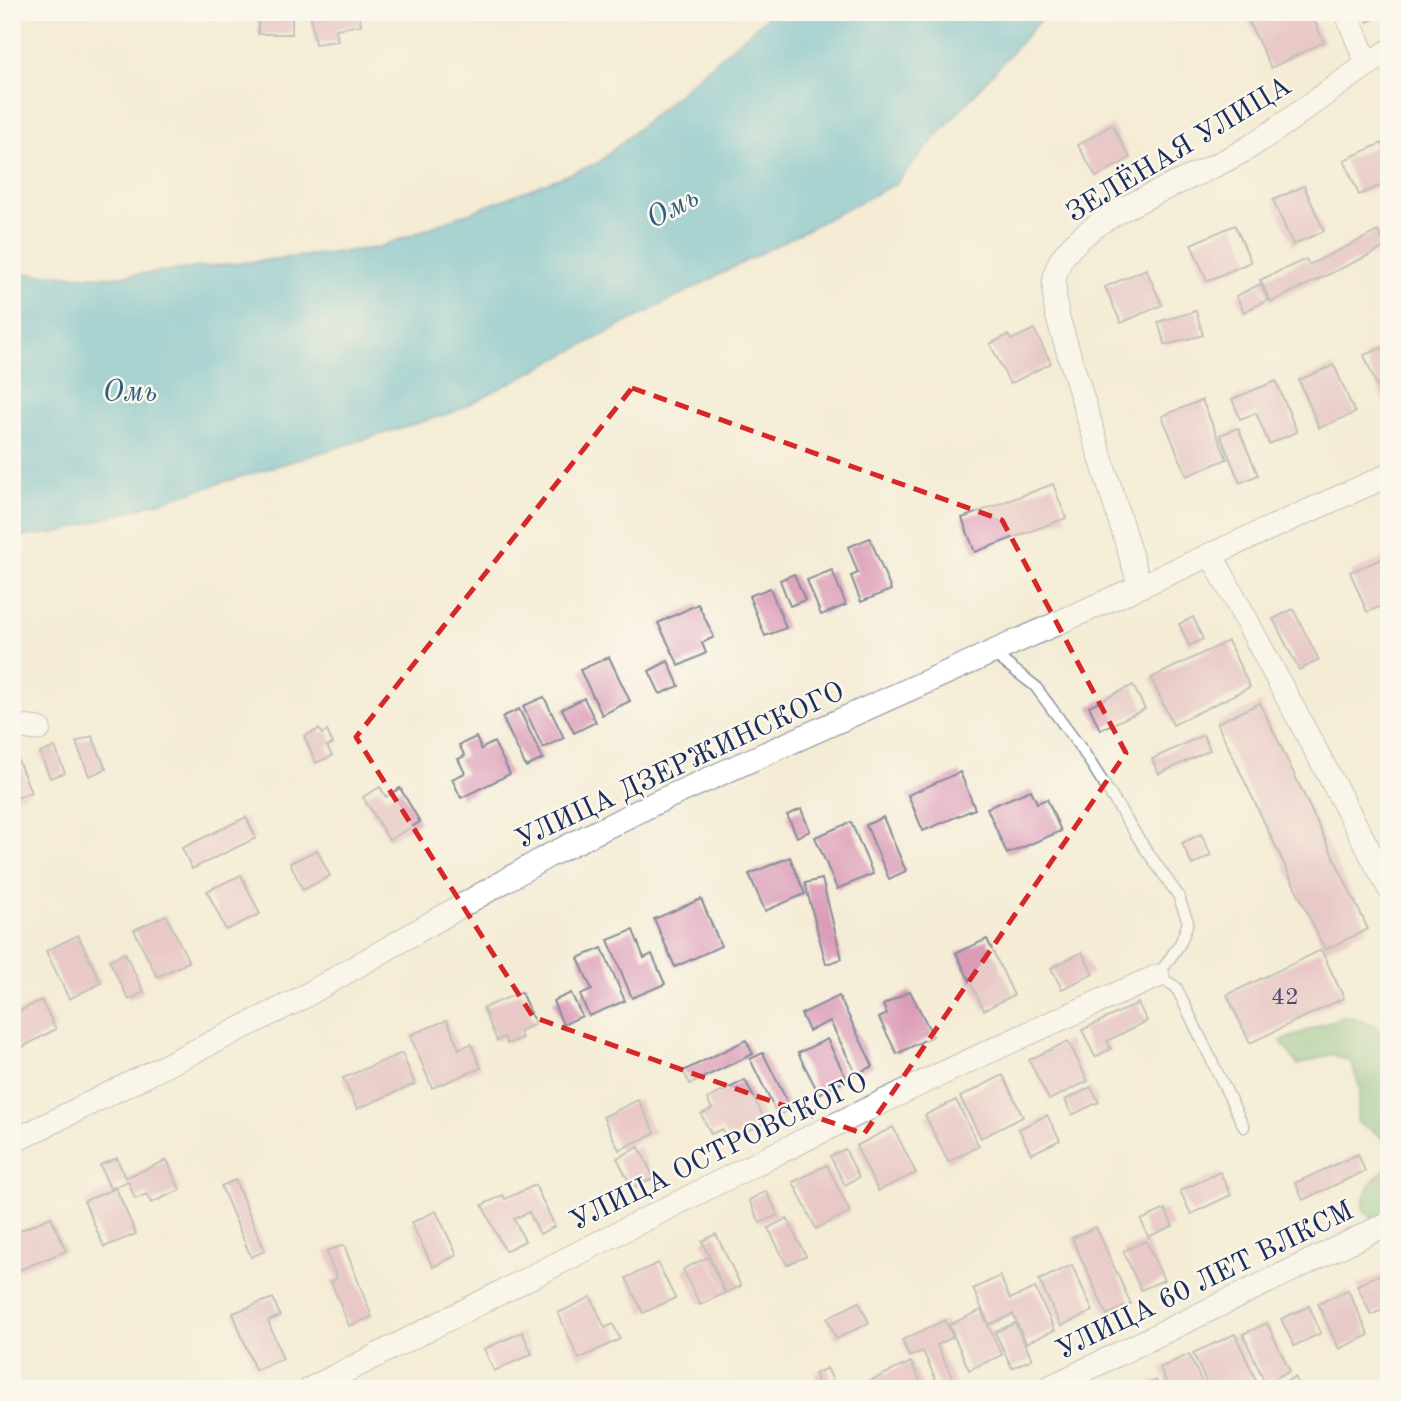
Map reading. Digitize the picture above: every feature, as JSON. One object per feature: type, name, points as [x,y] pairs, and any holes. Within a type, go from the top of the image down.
[{"type":"street","points":[[1346,12],[1367,64]]},
{"type":"street","name":"ЗЕЛЁНАЯ УЛИЦА","points":[[1140,586],[1057,315],[1053,280],[1063,257],[1084,234],[1118,213],[1248,148],[1389,51]]},
{"type":"street","name":"УЛИЦА ДЗЕРЖИНСКОГО","points":[[12,1142],[298,1000],[548,856],[655,803],[1389,475]]},
{"type":"street","points":[[1211,554],[1389,888]]},
{"type":"street","points":[[12,726],[39,729]]},
{"type":"street","name":"УЛИЦА ОСТРОВСКОГО","points":[[310,1389],[912,1086],[1032,1030],[1158,976]]},
{"type":"street","name":"УЛИЦА 60 ЛЕТ ВЛКСМ","points":[[1046,1389],[1389,1223]]},
{"type":"lane","points":[[991,652],[1035,686],[1083,751],[1178,895],[1188,922],[1181,942],[1158,976],[1176,987],[1244,1127]]},
{"type":"highlighted area","points":[[632,388],[1002,520],[1126,753],[864,1134],[533,1017],[356,737]]},
{"type":"green space","points":[[1346,1015],[1377,1026],[1389,1056],[1388,1215],[1371,1217],[1363,1209],[1369,1186],[1386,1168],[1386,1150],[1378,1135],[1357,1122],[1360,1088],[1351,1062],[1332,1054],[1298,1065],[1281,1041]]},
{"type":"water","name":"Омь","points":[[773,12],[1047,12],[895,184],[454,412],[57,533],[12,537],[12,273],[112,277],[377,248],[598,163]]},
{"type":"building","points":[[185,12],[222,12],[221,20],[185,15]]},
{"type":"building","points":[[258,12],[292,12],[292,34],[258,34]]},
{"type":"building","points":[[310,12],[359,12],[361,25],[336,29],[338,41],[315,44]]},
{"type":"building","points":[[1255,12],[1310,12],[1324,42],[1271,68],[1246,16]]},
{"type":"building","points":[[1362,12],[1386,12],[1368,22]]},
{"type":"building","points":[[1112,125],[1130,158],[1096,177],[1078,145]]},
{"type":"building","points":[[1382,143],[1389,158],[1389,182],[1359,195],[1344,160]]},
{"type":"building","points":[[1304,186],[1324,231],[1293,245],[1273,200]]},
{"type":"building","points":[[1235,225],[1251,262],[1207,281],[1191,244]]},
{"type":"building","points":[[1378,231],[1386,247],[1271,302],[1260,280],[1306,259],[1309,265]]},
{"type":"building","points":[[1146,269],[1162,305],[1121,323],[1105,287]]},
{"type":"building","points":[[1260,284],[1268,300],[1244,312],[1236,296]]},
{"type":"building","points":[[1196,311],[1203,335],[1165,345],[1158,322]]},
{"type":"building","points":[[1034,329],[1051,363],[1010,384],[990,344],[1008,335],[1011,340]]},
{"type":"building","points":[[1389,345],[1389,401],[1384,403],[1364,355]]},
{"type":"building","points":[[1334,365],[1355,413],[1319,428],[1299,380]]},
{"type":"building","points":[[1276,381],[1297,432],[1269,444],[1256,413],[1240,419],[1232,399]]},
{"type":"building","points":[[1202,400],[1227,459],[1187,476],[1162,416]]},
{"type":"building","points":[[1238,428],[1258,475],[1240,483],[1220,435]]},
{"type":"building","points":[[1053,484],[1066,518],[975,552],[962,518]]},
{"type":"building","points":[[870,538],[891,590],[861,602],[851,576],[858,573],[848,547]]},
{"type":"building","points":[[1389,556],[1389,603],[1367,612],[1350,572]]},
{"type":"building","points":[[832,570],[846,605],[821,615],[807,580]]},
{"type":"building","points":[[794,574],[805,600],[790,606],[780,580]]},
{"type":"building","points":[[770,588],[786,628],[765,636],[749,596]]},
{"type":"building","points":[[698,604],[714,637],[702,643],[706,653],[679,666],[658,623]]},
{"type":"building","points":[[1293,609],[1319,660],[1299,670],[1273,619]]},
{"type":"building","points":[[1193,617],[1203,639],[1189,646],[1179,624]]},
{"type":"building","points":[[1228,641],[1250,687],[1173,725],[1151,678]]},
{"type":"building","points":[[609,657],[630,701],[602,715],[580,670]]},
{"type":"building","points":[[668,661],[679,686],[660,694],[649,671]]},
{"type":"building","points":[[1133,685],[1145,709],[1100,730],[1089,706]]},
{"type":"building","points":[[544,697],[564,738],[543,748],[523,706]]},
{"type":"building","points":[[584,698],[596,722],[574,733],[562,709]]},
{"type":"building","points":[[1260,703],[1368,929],[1325,950],[1217,723]]},
{"type":"building","points":[[519,709],[543,759],[526,767],[502,717]]},
{"type":"building","points":[[319,729],[322,734],[327,731],[333,744],[327,746],[332,756],[316,763],[304,736]]},
{"type":"building","points":[[1203,735],[1210,750],[1159,774],[1152,759]]},
{"type":"building","points":[[92,736],[106,769],[89,776],[76,742]]},
{"type":"building","points":[[476,737],[481,749],[494,742],[510,774],[461,798],[452,779],[465,773],[458,759],[465,756],[459,745]]},
{"type":"building","points":[[55,747],[65,773],[50,778],[40,753]]},
{"type":"building","points":[[16,756],[31,792],[12,800],[12,757]]},
{"type":"building","points":[[960,772],[975,809],[923,831],[908,795]]},
{"type":"building","points":[[380,787],[386,797],[400,788],[420,822],[389,840],[363,797]]},
{"type":"building","points":[[1031,790],[1037,803],[1047,799],[1061,831],[1007,854],[987,808]]},
{"type":"building","points":[[1389,804],[1389,824],[1381,808]]},
{"type":"building","points":[[801,809],[810,831],[797,837],[787,815]]},
{"type":"building","points":[[246,817],[256,838],[192,869],[182,848]]},
{"type":"building","points":[[883,817],[906,871],[889,879],[866,825]]},
{"type":"building","points":[[851,822],[873,874],[837,889],[815,837]]},
{"type":"building","points":[[1201,834],[1211,855],[1192,865],[1182,843]]},
{"type":"building","points":[[317,850],[330,876],[303,890],[290,863]]},
{"type":"building","points":[[790,857],[805,894],[765,911],[749,874]]},
{"type":"building","points":[[241,875],[260,914],[226,930],[207,891]]},
{"type":"building","points":[[822,879],[842,959],[826,964],[805,883]]},
{"type":"building","points":[[701,899],[721,946],[675,967],[654,919]]},
{"type":"building","points":[[166,915],[189,962],[157,977],[134,930]]},
{"type":"building","points":[[633,930],[644,958],[652,954],[665,984],[632,998],[608,940]]},
{"type":"building","points":[[78,935],[101,983],[69,999],[46,951]]},
{"type":"building","points":[[987,939],[1014,995],[984,1010],[956,953]]},
{"type":"building","points":[[602,948],[625,1001],[589,1016],[580,995],[592,990],[578,958]]},
{"type":"building","points":[[1321,950],[1344,998],[1250,1043],[1227,995]]},
{"type":"building","points":[[1082,952],[1093,974],[1062,989],[1051,968]]},
{"type":"building","points":[[125,953],[144,992],[129,1000],[109,960]]},
{"type":"building","points":[[910,991],[933,1036],[897,1054],[879,1018],[887,1014],[883,1005]]},
{"type":"building","points":[[521,992],[535,1024],[519,1031],[522,1038],[507,1044],[504,1037],[497,1041],[483,1008]]},
{"type":"building","points":[[571,993],[582,1016],[563,1025],[553,1001]]},
{"type":"building","points":[[839,996],[873,1066],[856,1074],[830,1021],[809,1031],[801,1014]]},
{"type":"building","points":[[41,1000],[56,1029],[19,1049],[12,1036],[12,1015]]},
{"type":"building","points":[[1138,1003],[1147,1021],[1107,1041],[1111,1049],[1095,1057],[1082,1030]]},
{"type":"building","points":[[447,1020],[459,1049],[471,1044],[481,1068],[432,1088],[410,1035]]},
{"type":"building","points":[[827,1039],[847,1080],[819,1094],[798,1053]]},
{"type":"building","points":[[746,1040],[753,1054],[690,1084],[683,1071]]},
{"type":"building","points":[[1068,1041],[1088,1081],[1049,1100],[1029,1060]]},
{"type":"building","points":[[402,1053],[415,1084],[357,1109],[343,1078]]},
{"type":"building","points":[[763,1053],[791,1109],[778,1116],[750,1059]]},
{"type":"building","points":[[1003,1075],[1023,1117],[981,1138],[960,1097]]},
{"type":"building","points":[[745,1080],[766,1122],[728,1141],[722,1129],[711,1134],[701,1114],[712,1109],[707,1099]]},
{"type":"building","points":[[1091,1087],[1099,1102],[1072,1115],[1065,1100]]},
{"type":"building","points":[[638,1100],[655,1133],[619,1150],[603,1117]]},
{"type":"building","points":[[956,1100],[979,1146],[948,1162],[925,1115]]},
{"type":"building","points":[[1047,1115],[1060,1140],[1031,1154],[1019,1129]]},
{"type":"building","points":[[893,1127],[916,1173],[878,1191],[856,1146]]},
{"type":"building","points":[[639,1147],[654,1178],[632,1188],[617,1158]]},
{"type":"building","points":[[845,1149],[859,1177],[845,1185],[830,1156]]},
{"type":"building","points":[[1358,1154],[1365,1171],[1303,1200],[1295,1183]]},
{"type":"building","points":[[117,1158],[125,1178],[167,1160],[180,1190],[151,1203],[147,1194],[135,1199],[128,1181],[110,1189],[100,1165]]},
{"type":"building","points":[[827,1165],[850,1212],[816,1229],[793,1182]]},
{"type":"building","points":[[1220,1172],[1231,1195],[1191,1214],[1180,1191]]},
{"type":"building","points":[[235,1180],[265,1251],[251,1257],[221,1186]]},
{"type":"building","points":[[535,1185],[555,1226],[540,1234],[529,1212],[514,1219],[525,1241],[505,1251],[482,1205],[503,1195],[505,1199]]},
{"type":"building","points":[[116,1188],[136,1234],[104,1247],[84,1201]]},
{"type":"building","points":[[766,1191],[778,1215],[760,1223],[749,1200]]},
{"type":"building","points":[[1165,1209],[1173,1226],[1148,1237],[1141,1220]]},
{"type":"building","points":[[436,1211],[457,1255],[433,1267],[411,1223]]},
{"type":"building","points":[[51,1217],[66,1251],[14,1272],[12,1234]]},
{"type":"building","points":[[787,1218],[806,1256],[787,1265],[768,1228]]},
{"type":"building","points":[[1096,1227],[1131,1304],[1107,1315],[1072,1238]]},
{"type":"building","points":[[716,1234],[741,1286],[726,1293],[702,1241]]},
{"type":"building","points":[[1146,1241],[1164,1280],[1141,1290],[1123,1251]]},
{"type":"building","points":[[344,1245],[372,1317],[349,1326],[331,1281],[337,1279],[326,1251]]},
{"type":"building","points":[[708,1257],[725,1293],[700,1305],[683,1269]]},
{"type":"building","points":[[658,1263],[675,1298],[643,1313],[626,1278]]},
{"type":"building","points":[[1072,1265],[1093,1311],[1061,1326],[1039,1280]]},
{"type":"building","points":[[1385,1272],[1389,1279],[1389,1307],[1371,1315],[1357,1285]]},
{"type":"building","points":[[1000,1276],[1010,1299],[1035,1288],[1055,1330],[1026,1343],[1013,1314],[989,1325],[973,1289]]},
{"type":"building","points":[[1348,1290],[1369,1335],[1339,1349],[1318,1304]]},
{"type":"building","points":[[591,1297],[605,1328],[613,1324],[620,1339],[579,1359],[558,1313]]},
{"type":"building","points":[[273,1298],[280,1316],[268,1321],[283,1359],[255,1370],[233,1313]]},
{"type":"building","points":[[859,1302],[869,1323],[836,1339],[827,1318]]},
{"type":"building","points":[[1309,1306],[1321,1333],[1294,1346],[1281,1319]]},
{"type":"building","points":[[981,1310],[1002,1355],[969,1370],[949,1325]]},
{"type":"building","points":[[945,1320],[953,1337],[937,1345],[958,1389],[940,1389],[923,1351],[909,1357],[902,1340]]},
{"type":"building","points":[[1015,1323],[1032,1359],[1012,1368],[995,1332]]},
{"type":"building","points":[[1267,1323],[1290,1371],[1265,1383],[1243,1334]]},
{"type":"building","points":[[522,1332],[532,1354],[494,1371],[484,1349]]},
{"type":"building","points":[[1235,1334],[1259,1387],[1209,1389],[1193,1353]]},
{"type":"building","points":[[1189,1354],[1205,1389],[1169,1389],[1160,1368]]},
{"type":"building","points":[[911,1362],[924,1389],[852,1389]]},
{"type":"building","points":[[827,1368],[837,1389],[821,1389],[814,1374]]},
{"type":"building","points":[[1295,1377],[1301,1389],[1269,1389]]},
{"type":"building","points":[[1156,1380],[1160,1389],[1136,1389]]}]
